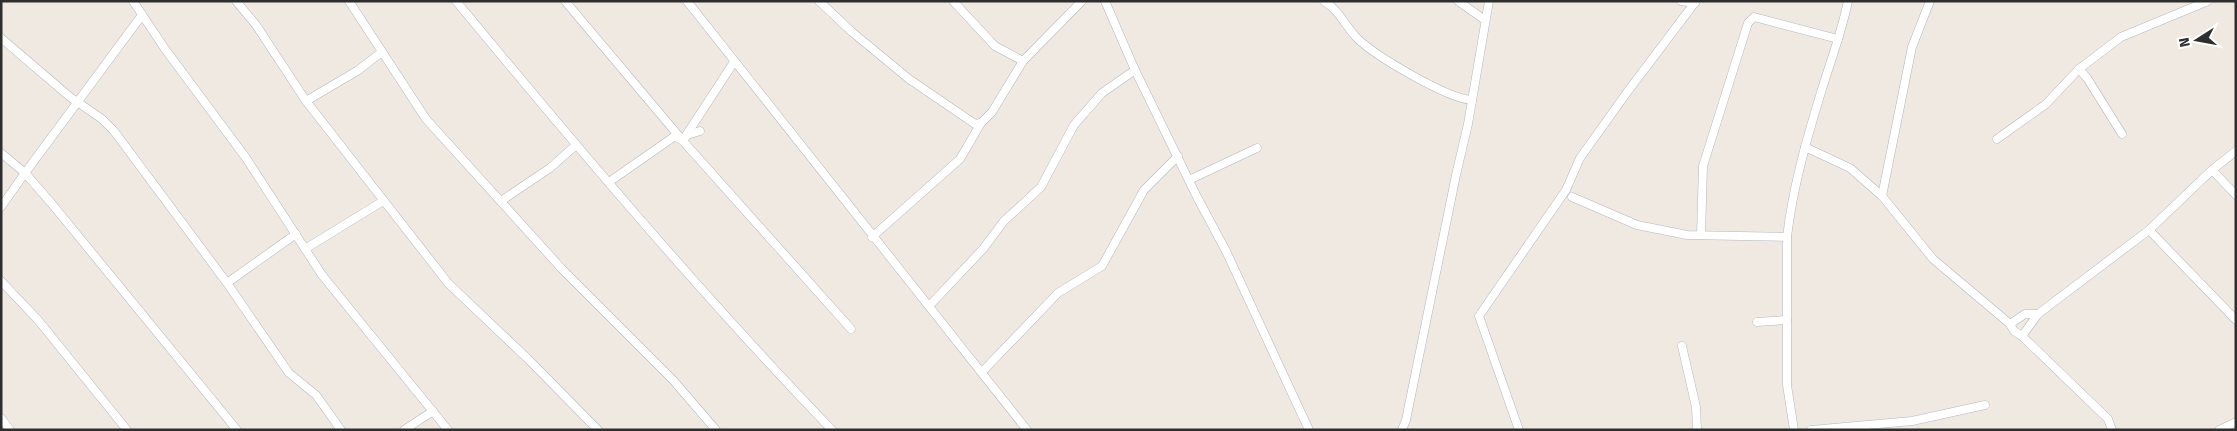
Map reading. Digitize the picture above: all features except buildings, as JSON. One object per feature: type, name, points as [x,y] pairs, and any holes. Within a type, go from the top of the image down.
[{"type":"street","points":[[134,1],[165,49],[246,158],[322,275],[448,430]]},
{"type":"street","points":[[236,1],[256,25],[306,101],[448,283],[530,361],[598,430]]},
{"type":"street","points":[[349,1],[426,119],[562,269],[673,380],[716,430]]},
{"type":"street","points":[[456,1],[576,145],[707,296],[832,430]]},
{"type":"street","points":[[566,1],[682,141],[851,329]]},
{"type":"street","points":[[687,1],[872,237],[930,305],[1027,430]]},
{"type":"street","points":[[819,1],[852,32],[909,79],[970,122],[975,124],[981,123]]},
{"type":"street","points":[[953,1],[996,46],[1023,61]]},
{"type":"street","points":[[872,237],[960,159],[981,123],[992,112],[1023,61],[1082,1]]},
{"type":"street","points":[[1105,1],[1188,180],[1226,251],[1309,430]]},
{"type":"street","points":[[1324,1],[1343,17],[1349,30],[1359,40],[1402,69],[1459,99],[1472,100]]},
{"type":"street","points":[[1458,1],[1485,20]]},
{"type":"street","points":[[1402,430],[1406,420],[1472,100],[1485,20],[1490,1]]},
{"type":"street","points":[[1681,1],[1696,2]]},
{"type":"street","points":[[1794,430],[1787,385],[1786,237],[1795,184],[1848,1]]},
{"type":"street","points":[[1882,196],[1912,47],[1930,1]]},
{"type":"street","points":[[1997,139],[2046,104],[2079,69],[2121,37],[2208,1]]},
{"type":"street","points":[[1519,430],[1485,330],[1478,316],[1566,190],[1580,158],[1696,2]]},
{"type":"street","points":[[1,207],[142,15]]},
{"type":"street","points":[[1701,235],[1703,166],[1748,23],[1754,17],[1838,39]]},
{"type":"street","points":[[1,38],[78,102],[102,119],[121,139],[227,283],[289,373],[316,395],[341,430]]},
{"type":"street","points":[[306,101],[357,71],[382,52]]},
{"type":"street","points":[[682,141],[734,62]]},
{"type":"street","points":[[2079,69],[2087,78],[2122,134]]},
{"type":"street","points":[[930,305],[983,249],[1004,221],[1041,187],[1074,125],[1102,93],[1136,70]]},
{"type":"street","points":[[682,141],[687,135],[700,131]]},
{"type":"street","points":[[609,182],[675,136],[682,141]]},
{"type":"street","points":[[501,201],[550,168],[576,145]]},
{"type":"street","points":[[1805,147],[1850,168],[1882,196],[1932,259],[2010,324],[2014,331],[2022,336],[2108,419],[2112,430]]},
{"type":"street","points":[[1188,180],[1257,148]]},
{"type":"street","points":[[2022,336],[2038,314],[2149,230],[2212,170],[2236,151]]},
{"type":"street","points":[[1,153],[25,173],[52,204],[237,430]]},
{"type":"street","points":[[982,372],[1058,293],[1102,266],[1144,190],[1178,156]]},
{"type":"street","points":[[2212,170],[2236,195]]},
{"type":"street","points":[[1572,197],[1637,225],[1687,235],[1786,237]]},
{"type":"street","points":[[305,249],[383,201]]},
{"type":"street","points":[[2149,230],[2236,320]]},
{"type":"street","points":[[227,283],[296,234]]},
{"type":"street","points":[[1,281],[38,320],[127,430]]},
{"type":"street","points":[[2010,324],[2025,314],[2038,314]]},
{"type":"street","points":[[1757,322],[1787,320]]},
{"type":"street","points":[[1682,346],[1696,408],[1697,430]]},
{"type":"street","points":[[1811,430],[1912,421],[1985,405]]},
{"type":"street","points":[[404,430],[433,411]]},
{"type":"street","points":[[1,418],[10,430]]},
{"type":"street","points":[[2219,430],[2236,422]]}]
